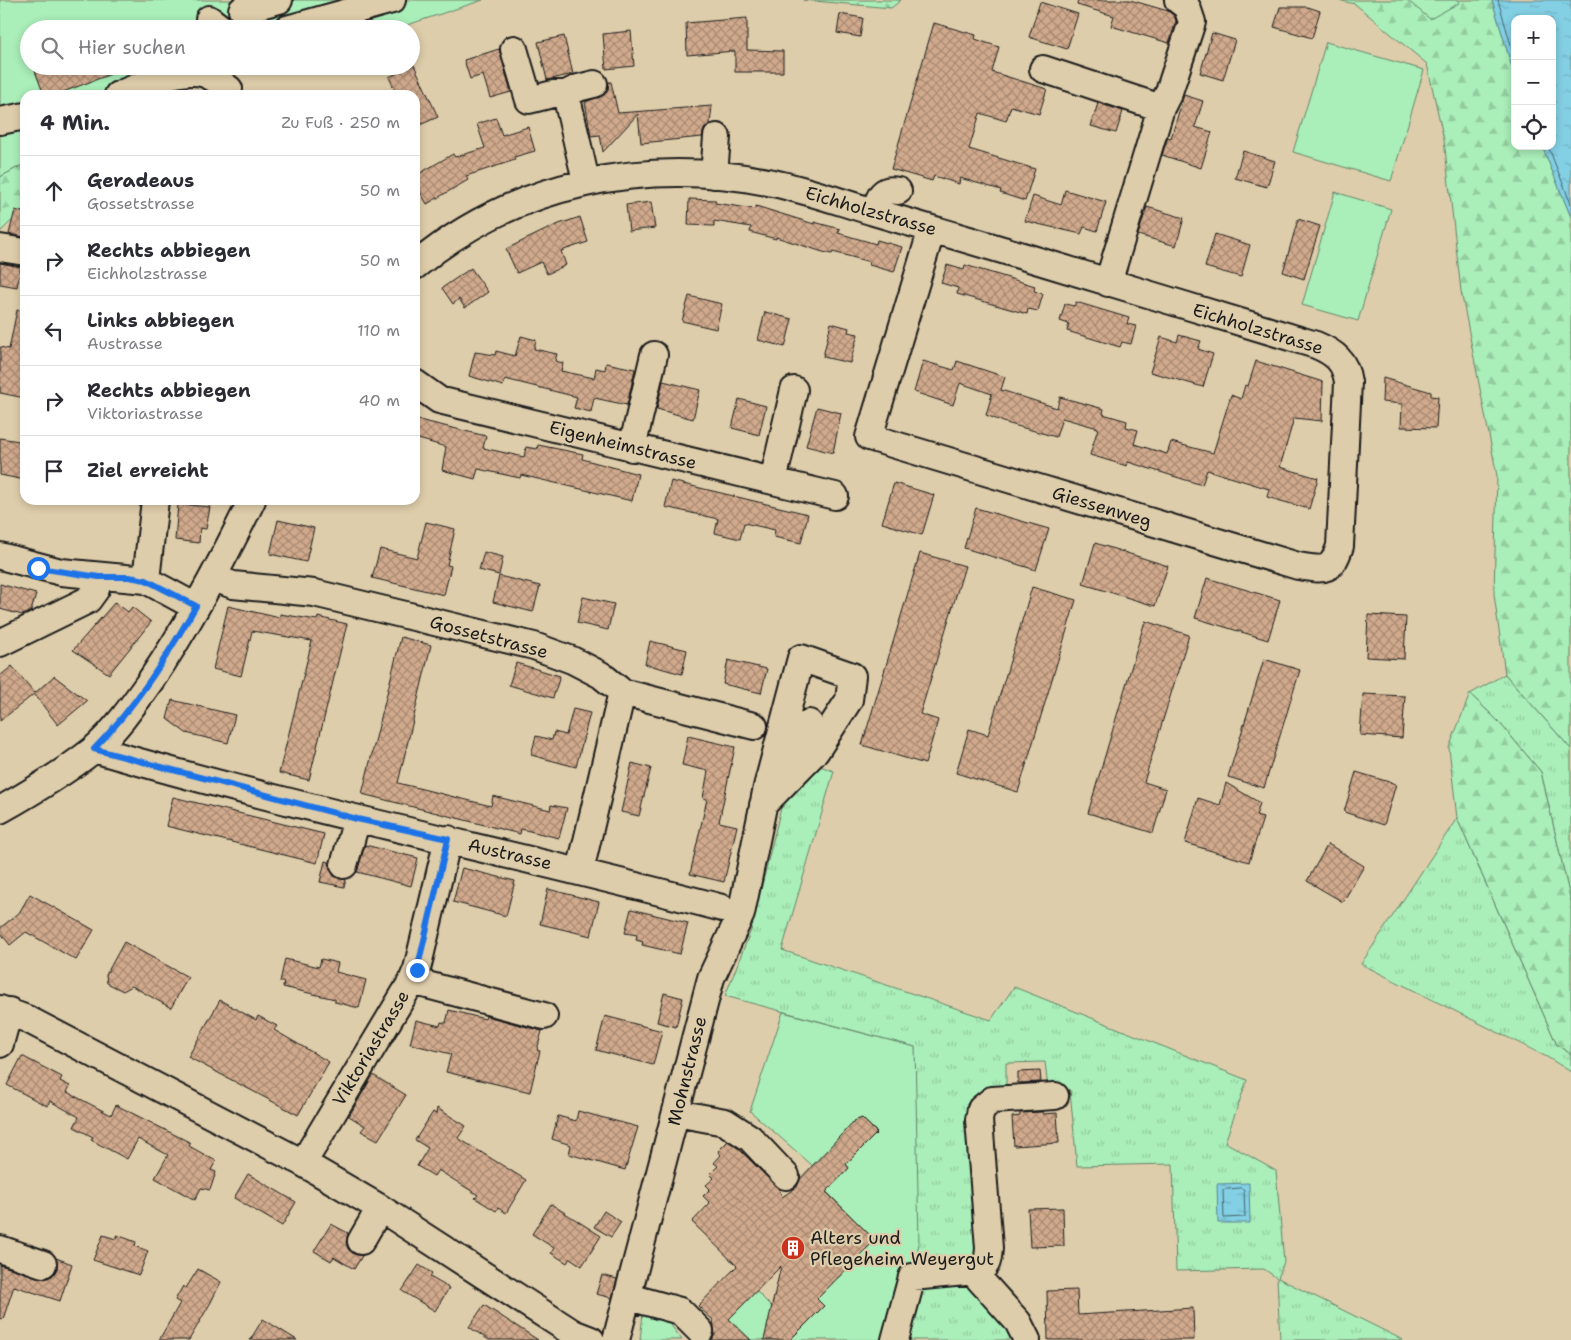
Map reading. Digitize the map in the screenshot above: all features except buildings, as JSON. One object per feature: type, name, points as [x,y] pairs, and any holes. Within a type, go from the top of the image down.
[{"type":"street","points":[[242,13],[279,0]]},
{"type":"street","points":[[319,20],[392,0]]},
{"type":"street","points":[[1108,283],[1161,108],[1169,92],[1192,22],[1186,6],[1178,0]]},
{"type":"street","points":[[514,49],[529,100],[553,94],[566,94],[578,88],[594,84]]},
{"type":"street","points":[[1043,69],[1161,108]]},
{"type":"street","points":[[131,90],[160,79],[180,75]]},
{"type":"street","points":[[208,75],[230,83]]},
{"type":"street","points":[[566,94],[586,181]]},
{"type":"street","points":[[0,121],[20,117]]},
{"type":"street","points":[[714,175],[717,137]]},
{"type":"street","name":"Eichholzstrasse","points":[[420,262],[477,222],[521,202],[586,181],[643,173],[714,175],[773,183],[932,229],[1333,352]]},
{"type":"street","points":[[874,212],[883,191],[891,189],[898,191]]},
{"type":"street","name":"Giessenweg","points":[[932,229],[869,437],[1298,566],[1319,570],[1328,568],[1335,561],[1340,546],[1348,382],[1346,369],[1333,352]]},
{"type":"street","points":[[0,248],[20,251]]},
{"type":"street","points":[[632,448],[654,355]]},
{"type":"street","name":"Eigenheimstrasse","points":[[420,387],[439,400],[835,496]]},
{"type":"street","points":[[773,481],[794,390]]},
{"type":"street","points":[[146,580],[154,505]]},
{"type":"street","points":[[0,810],[32,792],[94,749],[118,724],[168,654],[214,578],[250,505]]},
{"type":"street","points":[[0,556],[38,568],[99,577],[129,577],[146,580],[196,606]]},
{"type":"street","points":[[0,643],[88,600],[96,589],[99,577]]},
{"type":"street","name":"Gossetstrasse","points":[[214,578],[233,585],[314,593],[534,646],[572,660],[601,675],[622,692],[754,726]]},
{"type":"street","name":"Mohnstrasse","points":[[616,1340],[629,1297],[711,978],[741,914],[765,796],[801,658],[852,676],[849,700],[816,752],[765,796]]},
{"type":"street","points":[[580,870],[622,692]]},
{"type":"street","points":[[765,796],[810,723]]},
{"type":"street","name":"Austrasse","points":[[94,749],[357,819],[580,870],[722,908]]},
{"type":"street","points":[[344,866],[357,819]]},
{"type":"street","name":"Viktoriastrasse","points":[[303,1163],[417,970],[448,839]]},
{"type":"street","points":[[412,981],[544,1016]]},
{"type":"street","points":[[0,1044],[5,1010],[303,1163],[380,1208],[573,1333],[591,1340]]},
{"type":"street","points":[[895,1340],[912,1277],[972,1272],[985,1267],[988,1256],[979,1120],[981,1109],[992,1100],[1055,1096]]},
{"type":"street","points":[[676,1113],[728,1113],[786,1176]]},
{"type":"street","points":[[361,1241],[380,1208]]},
{"type":"street","points":[[0,1248],[43,1264]]},
{"type":"street","points":[[972,1272],[1018,1322],[1027,1340]]},
{"type":"street","points":[[629,1297],[680,1310],[700,1331]]},
{"type":"green space","points":[[0,0],[483,0],[420,21],[20,20],[20,75],[225,75],[148,90],[20,90],[20,166],[0,177]]},
{"type":"green space","points":[[803,0],[901,0],[891,8]]},
{"type":"green space","points":[[1338,0],[1492,0],[1511,64],[1511,150],[1544,150],[1571,217],[1571,749],[1505,674],[1494,594],[1497,476],[1461,291],[1444,140],[1427,64],[1355,4]]},
{"type":"green space","points":[[1407,0],[1458,0],[1459,3],[1430,19]]},
{"type":"green space","points":[[1326,42],[1424,70],[1391,181],[1293,152]]},
{"type":"green space","points":[[20,166],[20,213],[0,232],[0,177]]},
{"type":"green space","points":[[1335,192],[1391,209],[1358,321],[1302,305]]},
{"type":"green space","points":[[1505,674],[1571,749],[1571,902],[1541,772],[1498,721],[1470,694]]},
{"type":"green space","points":[[1470,694],[1498,721],[1541,772],[1571,902],[1571,1054],[1557,1045],[1457,818],[1449,748]]},
{"type":"green space","points":[[817,765],[834,771],[782,950],[991,1020],[1014,987],[1247,1080],[1225,1142],[1276,1171],[1284,1262],[1278,1278],[1403,1340],[1280,1340],[1277,1278],[1264,1269],[1176,1271],[1173,1164],[1077,1166],[1070,1090],[1048,1089],[1045,1062],[1006,1063],[1006,1090],[982,1095],[981,1259],[1019,1340],[894,1340],[915,1047],[725,996],[751,930],[783,800]]},
{"type":"green space","points":[[1457,818],[1557,1045],[1571,1054],[1571,1072],[1547,1057],[1361,964]]},
{"type":"green space","points":[[783,1012],[915,1047],[919,1244],[894,1340],[790,1340],[824,1306],[794,1276],[814,1256],[838,1278],[875,1240],[815,1180],[840,1178],[849,1168],[846,1164],[877,1132],[863,1119],[853,1122],[813,1166],[750,1111]]},
{"type":"green space","points":[[756,1291],[778,1313],[768,1324],[783,1340],[749,1340],[728,1320]]},
{"type":"green space","points":[[643,1313],[670,1320],[670,1324],[682,1340],[640,1340]]},
{"type":"water","points":[[1492,0],[1571,0],[1571,217],[1544,150],[1556,150],[1556,15],[1511,15],[1511,64]]},
{"type":"water","points":[[1249,1183],[1250,1223],[1218,1223],[1217,1184]]},
{"type":"place","name":"Alters und Pflegeheim Weyergut","points":[[793,1248]]},
{"type":"route","points":[[38,568],[99,577],[129,577],[146,580],[196,606],[168,654],[138,698],[118,724],[94,749],[357,819],[448,839],[417,970]]}]
